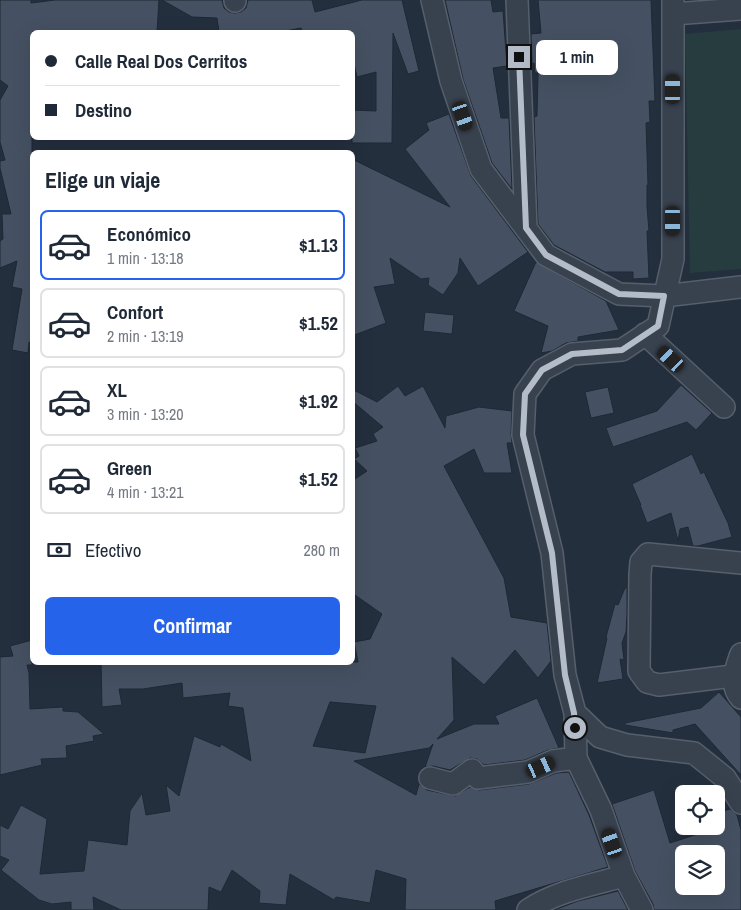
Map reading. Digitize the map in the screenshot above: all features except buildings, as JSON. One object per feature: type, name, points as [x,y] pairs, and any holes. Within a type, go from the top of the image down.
[{"type":"street","points":[[432,0],[451,82],[481,168],[546,255],[619,294],[664,296],[741,287]]},
{"type":"street","points":[[517,0],[526,228]]},
{"type":"street","points":[[642,910],[624,876],[601,810],[576,758],[574,713],[565,675],[552,553],[523,435],[525,394],[542,370],[572,354],[622,350],[658,326],[673,259],[673,7],[741,9]]},
{"type":"street","points":[[645,334],[724,408]]},
{"type":"street","points":[[733,676],[659,685],[647,682],[638,671],[640,574],[641,562],[648,554],[741,563]]},
{"type":"street","points":[[741,654],[733,676],[738,696],[741,698]]},
{"type":"street","points":[[574,713],[600,737],[627,745],[694,753],[725,778],[741,803]]},
{"type":"street","points":[[430,778],[453,784],[472,770],[478,778],[528,772],[553,761],[576,758]]},
{"type":"street","points":[[528,910],[543,900],[561,893],[624,876]]},
{"type":"green space","points":[[741,29],[741,269],[690,273],[685,34]]},
{"type":"route","points":[[519,57],[526,228],[546,255],[619,294],[664,296],[658,326],[622,350],[572,354],[542,370],[525,394],[523,435],[552,553],[565,675],[574,713],[575,728]]}]
